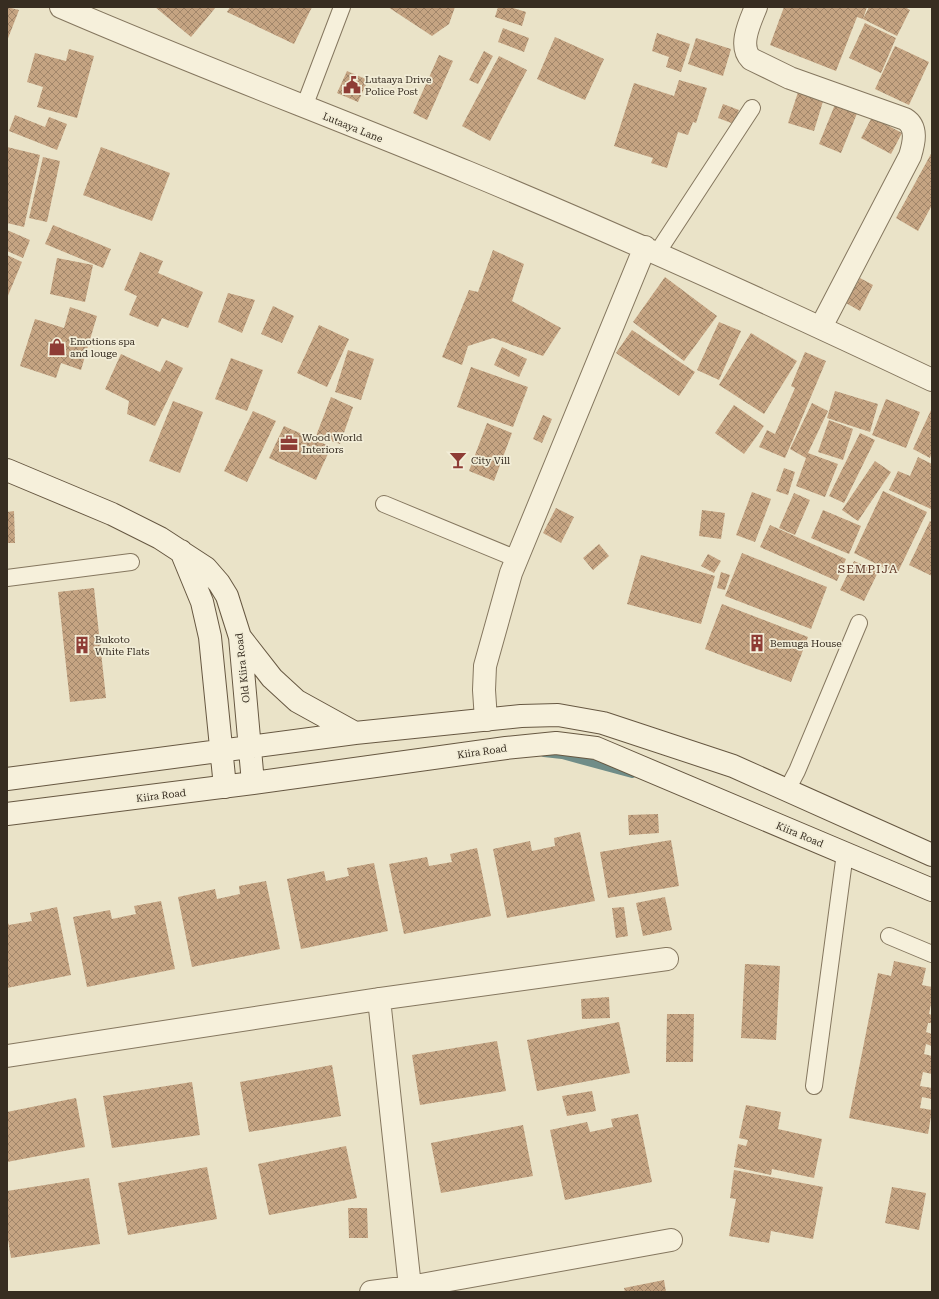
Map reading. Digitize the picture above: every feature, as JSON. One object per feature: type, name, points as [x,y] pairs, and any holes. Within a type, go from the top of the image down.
[{"type":"street","name":"Lutaaya Lane","points":[[61,7],[144,43],[466,171],[651,250],[821,327],[932,380]]},
{"type":"street","points":[[756,7],[751,19],[745,48],[746,54],[751,59],[790,78],[905,119],[923,134],[910,156],[821,327]]},
{"type":"street","points":[[486,720],[484,690],[485,666],[511,574],[651,250]]},
{"type":"street","name":"Old Kiira Road","points":[[7,470],[112,514],[160,538],[206,568],[219,583],[227,596],[240,637],[253,783]]},
{"type":"street","points":[[181,551],[202,602],[210,637],[225,787]]},
{"type":"street","points":[[240,637],[272,678],[297,701],[355,733]]},
{"type":"street","points":[[7,779],[355,733],[521,716],[558,715],[603,723],[733,766],[932,855]]},
{"type":"street","name":"Kiira Road","points":[[7,814],[225,787],[506,748],[556,743],[596,748],[932,890]]},
{"type":"street","points":[[7,1056],[379,999],[666,959]]},
{"type":"street","points":[[379,999],[410,1287]]},
{"type":"street","points":[[371,1292],[410,1287],[670,1240]]},
{"type":"lane","points":[[304,107],[342,7]]},
{"type":"lane","points":[[651,250],[752,108]]},
{"type":"lane","points":[[384,504],[517,560]]},
{"type":"lane","points":[[7,578],[130,562]]},
{"type":"lane","points":[[787,790],[797,771],[859,623]]},
{"type":"lane","points":[[814,1086],[845,853]]},
{"type":"lane","points":[[889,936],[932,954]]},
{"type":"building","points":[[7,7],[19,10],[7,41]]},
{"type":"building","points":[[155,7],[216,7],[191,37]]},
{"type":"building","points":[[230,7],[312,7],[294,44],[227,12]]},
{"type":"building","points":[[388,7],[455,7],[449,24],[432,36]]},
{"type":"building","points":[[498,7],[510,7],[526,12],[522,26],[495,17]]},
{"type":"building","points":[[784,7],[867,7],[863,19],[857,17],[836,71],[770,45]]},
{"type":"building","points":[[869,7],[905,7],[910,10],[897,36],[863,19]]},
{"type":"building","points":[[865,23],[896,38],[881,73],[849,58]]},
{"type":"building","points":[[503,28],[529,38],[524,52],[498,42]]},
{"type":"building","points":[[657,33],[690,44],[681,72],[666,67],[669,57],[652,51]]},
{"type":"building","points":[[555,37],[604,59],[585,100],[537,79]]},
{"type":"building","points":[[696,38],[731,49],[723,76],[688,64]]},
{"type":"building","points":[[895,46],[929,62],[909,105],[875,89]]},
{"type":"building","points":[[69,49],[94,56],[77,118],[37,107],[43,87],[27,82],[35,53],[66,61]]},
{"type":"building","points":[[484,51],[493,56],[478,84],[469,80]]},
{"type":"building","points":[[439,55],[453,61],[427,120],[413,113]]},
{"type":"building","points":[[499,56],[527,70],[490,141],[462,126]]},
{"type":"building","points":[[347,71],[368,80],[358,102],[337,93]]},
{"type":"building","points":[[679,80],[707,88],[696,123],[693,122],[688,135],[678,132],[667,168],[651,163],[653,158],[614,146],[634,83],[674,96]]},
{"type":"building","points":[[799,89],[824,98],[814,131],[788,123]]},
{"type":"building","points":[[836,102],[858,111],[841,153],[819,144]]},
{"type":"building","points":[[723,104],[739,110],[734,124],[718,118]]},
{"type":"building","points":[[15,115],[45,127],[49,117],[67,124],[57,150],[9,131]]},
{"type":"building","points":[[872,117],[902,133],[891,154],[861,138]]},
{"type":"building","points":[[7,147],[40,155],[24,227],[7,223]]},
{"type":"building","points":[[101,147],[170,173],[152,221],[83,195]]},
{"type":"building","points":[[932,152],[932,205],[918,231],[896,218]]},
{"type":"building","points":[[43,157],[60,161],[47,222],[29,218]]},
{"type":"building","points":[[53,225],[111,249],[103,268],[45,244]]},
{"type":"building","points":[[7,230],[30,240],[23,258],[7,251]]},
{"type":"building","points":[[493,250],[524,264],[512,301],[561,328],[543,356],[493,338],[468,346],[462,365],[442,357],[469,290],[478,292]]},
{"type":"building","points":[[140,252],[163,261],[158,273],[203,292],[188,328],[162,318],[158,327],[129,315],[137,296],[124,290]]},
{"type":"building","points":[[7,255],[22,262],[7,298]]},
{"type":"building","points":[[57,258],[93,265],[85,302],[50,294]]},
{"type":"building","points":[[665,277],[717,316],[684,361],[633,322]]},
{"type":"building","points":[[860,278],[873,285],[860,311],[846,303]]},
{"type":"building","points":[[228,293],[255,300],[242,333],[218,322]]},
{"type":"building","points":[[273,306],[294,316],[282,343],[261,334]]},
{"type":"building","points":[[70,307],[97,316],[81,370],[61,363],[56,378],[20,366],[35,319],[64,328]]},
{"type":"building","points":[[719,322],[741,331],[719,380],[697,370]]},
{"type":"building","points":[[319,325],[349,339],[327,387],[297,373]]},
{"type":"building","points":[[632,330],[695,372],[679,396],[616,353]]},
{"type":"building","points":[[751,333],[797,361],[764,414],[719,385]]},
{"type":"building","points":[[502,347],[527,359],[519,377],[494,365]]},
{"type":"building","points":[[348,350],[374,359],[361,400],[335,392]]},
{"type":"building","points":[[805,352],[826,361],[785,458],[759,447],[767,430],[775,434],[795,388],[791,386]]},
{"type":"building","points":[[121,354],[160,372],[166,360],[183,368],[155,426],[127,414],[129,401],[105,389]]},
{"type":"building","points":[[231,358],[263,370],[247,411],[215,399]]},
{"type":"building","points":[[471,367],[528,387],[513,427],[457,407]]},
{"type":"building","points":[[835,391],[878,404],[870,432],[827,418]]},
{"type":"building","points":[[331,397],[353,407],[340,444],[316,436]]},
{"type":"building","points":[[886,399],[920,412],[906,448],[872,435]]},
{"type":"building","points":[[173,401],[203,412],[180,473],[149,461]]},
{"type":"building","points":[[812,403],[828,411],[808,453],[838,464],[825,497],[796,486],[806,458],[790,449]]},
{"type":"building","points":[[734,405],[764,426],[744,454],[715,433]]},
{"type":"building","points":[[932,408],[932,452],[930,458],[913,449]]},
{"type":"building","points":[[253,411],[276,421],[247,482],[224,471]]},
{"type":"building","points":[[543,415],[552,419],[542,443],[533,439]]},
{"type":"building","points":[[829,420],[853,429],[843,460],[818,452]]},
{"type":"building","points":[[487,423],[512,433],[494,481],[469,471]]},
{"type":"building","points":[[284,426],[331,447],[316,480],[269,458]]},
{"type":"building","points":[[860,433],[875,440],[844,503],[829,496]]},
{"type":"building","points":[[918,457],[932,464],[931,509],[889,490],[898,471],[910,476]]},
{"type":"building","points":[[875,461],[891,472],[858,521],[842,510]]},
{"type":"building","points":[[784,468],[795,472],[788,495],[776,491]]},
{"type":"building","points":[[883,491],[927,512],[897,574],[854,553]]},
{"type":"building","points":[[752,492],[771,499],[755,542],[736,535]]},
{"type":"building","points":[[794,493],[810,500],[795,535],[779,528]]},
{"type":"building","points":[[556,508],[574,517],[561,543],[543,533]]},
{"type":"building","points":[[702,510],[725,513],[721,539],[699,536]]},
{"type":"building","points":[[823,510],[861,526],[849,554],[811,538]]},
{"type":"building","points":[[14,511],[15,543],[7,543],[7,512]]},
{"type":"building","points":[[930,521],[932,522],[932,576],[909,565]]},
{"type":"building","points":[[770,525],[846,559],[837,581],[760,547]]},
{"type":"building","points":[[599,544],[609,556],[593,570],[583,558]]},
{"type":"building","points":[[742,553],[827,587],[811,629],[725,596]]},
{"type":"building","points":[[708,554],[721,561],[714,573],[701,566]]},
{"type":"building","points":[[641,555],[715,576],[701,624],[627,604]]},
{"type":"building","points":[[854,561],[878,572],[864,601],[840,590]]},
{"type":"building","points":[[721,572],[730,575],[725,590],[717,588]]},
{"type":"building","name":"Bukoto White Flats","points":[[94,588],[106,698],[70,702],[58,592]]},
{"type":"building","name":"Bemuga House","points":[[722,604],[808,637],[791,682],[705,649]]},
{"type":"building","points":[[658,814],[659,833],[629,835],[628,815]]},
{"type":"building","points":[[580,832],[595,901],[507,918],[493,849],[530,841],[532,851],[555,846],[554,838]]},
{"type":"building","points":[[671,840],[679,886],[608,898],[600,852]]},
{"type":"building","points":[[477,848],[491,916],[404,934],[389,864],[427,857],[429,866],[452,862],[450,854]]},
{"type":"building","points":[[374,863],[388,931],[301,949],[287,879],[324,871],[326,881],[349,876],[347,868]]},
{"type":"building","points":[[266,881],[280,949],[192,967],[178,897],[215,889],[217,899],[240,894],[239,886]]},
{"type":"building","points":[[665,897],[672,930],[643,936],[636,903]]},
{"type":"building","points":[[161,901],[175,969],[87,987],[73,917],[110,910],[112,919],[136,914],[134,906]]},
{"type":"building","points":[[57,907],[71,975],[7,988],[7,921],[9,925],[32,921],[30,913]]},
{"type":"building","points":[[624,907],[628,936],[616,938],[612,908]]},
{"type":"building","points":[[894,961],[926,968],[922,985],[932,987],[932,1005],[931,1004],[929,1014],[932,1015],[932,1023],[928,1023],[926,1032],[932,1034],[932,1046],[926,1044],[924,1054],[932,1056],[932,1074],[923,1072],[920,1086],[932,1088],[932,1099],[922,1097],[920,1108],[932,1110],[928,1134],[849,1118],[878,973],[891,976]]},
{"type":"building","points":[[745,964],[780,966],[776,1040],[741,1038]]},
{"type":"building","points":[[609,997],[610,1018],[582,1019],[581,999]]},
{"type":"building","points":[[667,1014],[694,1014],[693,1062],[666,1062]]},
{"type":"building","points":[[619,1022],[630,1073],[537,1091],[527,1040]]},
{"type":"building","points":[[497,1041],[506,1091],[420,1105],[412,1055]]},
{"type":"building","points":[[332,1065],[341,1116],[249,1132],[240,1082]]},
{"type":"building","points":[[192,1082],[200,1135],[112,1148],[103,1096]]},
{"type":"building","points":[[592,1091],[596,1111],[567,1116],[562,1096]]},
{"type":"building","points":[[76,1098],[85,1147],[7,1162],[7,1112]]},
{"type":"building","points":[[746,1105],[781,1112],[778,1129],[822,1139],[814,1178],[772,1169],[771,1175],[734,1167],[738,1144],[746,1146],[748,1140],[739,1138]]},
{"type":"building","points":[[638,1114],[652,1182],[565,1200],[550,1130],[587,1122],[590,1132],[613,1127],[611,1119]]},
{"type":"building","points":[[523,1125],[533,1176],[441,1193],[431,1143]]},
{"type":"building","points":[[346,1146],[357,1198],[269,1215],[258,1164]]},
{"type":"building","points":[[207,1167],[217,1219],[128,1235],[118,1183]]},
{"type":"building","points":[[734,1170],[823,1187],[813,1239],[771,1231],[769,1243],[729,1236],[736,1199],[730,1198]]},
{"type":"building","points":[[89,1178],[100,1244],[11,1258],[7,1233],[7,1191]]},
{"type":"building","points":[[892,1187],[926,1193],[919,1230],[885,1223]]},
{"type":"building","points":[[348,1208],[367,1208],[368,1238],[349,1238]]},
{"type":"building","points":[[664,1280],[666,1292],[625,1292],[624,1288]]},
{"type":"waterway","points":[[544,753],[562,755],[632,774]]},
{"type":"place","name":"Lutaaya Drive Police Post","points":[[352,85]]},
{"type":"place","name":"Emotions spa and louge","points":[[57,347]]},
{"type":"place","name":"Wood World Interiors","points":[[289,443]]},
{"type":"place","name":"City Vill","points":[[458,460]]},
{"type":"place","name":"Bemuga House","points":[[757,643]]},
{"type":"place","name":"Bukoto White Flats","points":[[82,645]]},
{"type":"district","name":"SEMPIJA","points":[[868,569]]}]
